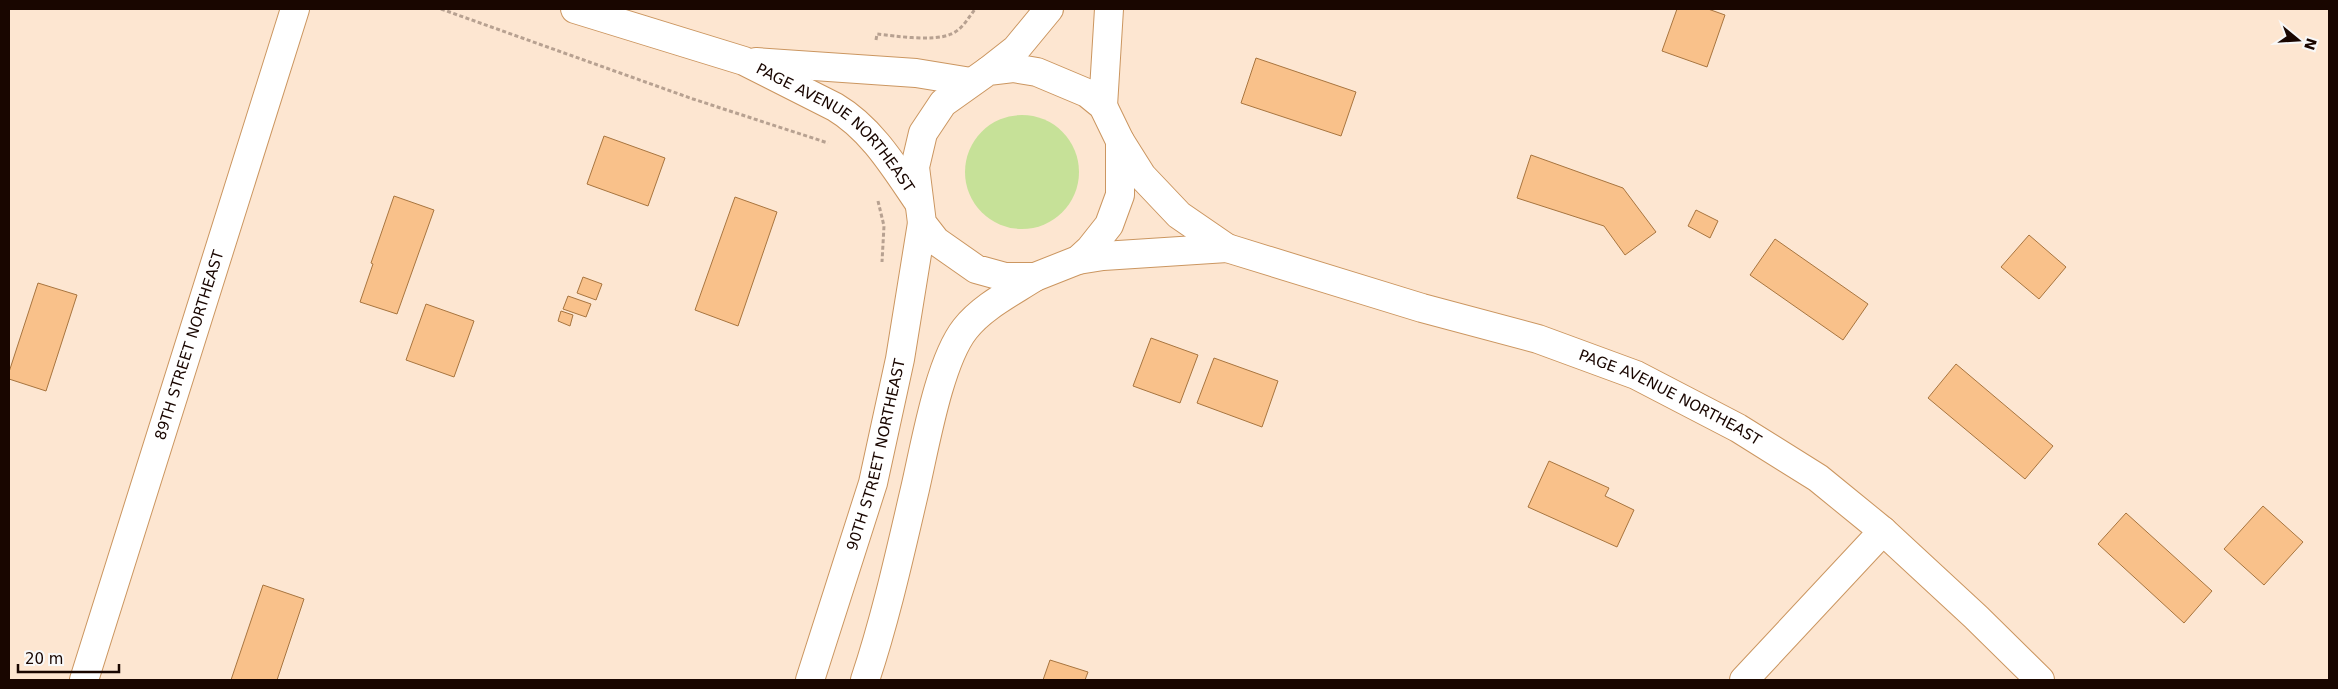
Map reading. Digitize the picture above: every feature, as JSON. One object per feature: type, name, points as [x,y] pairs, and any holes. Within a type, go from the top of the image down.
[{"type":"street","name":"89TH STREET NORTHEAST","points":[[84,680],[296,9]]},
{"type":"street","name":"PAGE AVENUE NORTHEAST","points":[[575,9],[744,61],[849,115],[885,153],[936,241],[976,269],[1005,277],[1035,277]]},
{"type":"street","points":[[980,76],[1016,49],[1049,9]]},
{"type":"street","points":[[1103,106],[1109,9]]},
{"type":"street","name":"PAGE AVENUE NORTHEAST","points":[[744,61],[980,76]]},
{"type":"street","points":[[980,76],[1013,68],[1037,72],[1078,88],[1103,106]]},
{"type":"street","name":"90TH STREET NORTHEAST","points":[[810,680],[873,484],[900,359],[921,213],[915,167],[923,133],[943,103],[980,76]]},
{"type":"street","name":"PAGE AVENUE NORTHEAST","points":[[1103,106],[1120,142],[1142,176],[1179,215],[1227,248],[1422,308],[1538,339],[1636,374],[1738,428],[1818,478],[1883,531],[1976,617],[2040,680]]},
{"type":"street","points":[[865,680],[880,634],[934,405],[951,355],[965,329],[994,304],[1035,277],[1078,260],[1090,250],[1109,225],[1120,195],[1120,142]]},
{"type":"street","name":"PAGE AVENUE NORTHEAST","points":[[1078,260],[1103,256],[1227,248]]},
{"type":"street","points":[[1744,680],[1883,531]]},
{"type":"path","points":[[441,9],[693,99],[833,144]]},
{"type":"path","points":[[876,43],[877,34],[919,38],[951,34],[962,26],[976,9]]},
{"type":"path","points":[[877,198],[884,226],[881,271]]},
{"type":"green space","points":[[1022,115],[1044,119],[1063,131],[1075,150],[1079,172],[1075,194],[1063,213],[1044,225],[1022,229],[1000,225],[981,213],[969,194],[965,172],[969,150],[981,131],[1000,119]]},
{"type":"building","points":[[1677,9],[1708,9],[1725,15],[1707,67],[1662,51]]},
{"type":"building","points":[[1256,58],[1356,92],[1341,136],[1241,103]]},
{"type":"building","points":[[604,136],[665,158],[648,206],[587,184]]},
{"type":"building","points":[[1531,155],[1623,188],[1656,232],[1625,255],[1604,226],[1517,198]]},
{"type":"building","points":[[394,196],[434,210],[397,314],[360,302]]},
{"type":"building","points":[[735,197],[777,212],[738,326],[695,310]]},
{"type":"building","points":[[1696,210],[1718,221],[1710,238],[1688,226]]},
{"type":"building","points":[[2029,235],[2066,267],[2039,299],[2001,267]]},
{"type":"building","points":[[1775,239],[1868,304],[1843,340],[1750,275]]},
{"type":"building","points":[[583,277],[602,284],[596,300],[577,293]]},
{"type":"building","points":[[38,283],[77,295],[46,391],[9,379],[9,372]]},
{"type":"building","points":[[568,296],[591,304],[586,317],[563,309]]},
{"type":"building","points":[[426,304],[474,321],[454,377],[406,360]]},
{"type":"building","points":[[561,311],[573,315],[570,326],[558,321]]},
{"type":"building","points":[[1151,338],[1198,355],[1180,403],[1133,386]]},
{"type":"building","points":[[1214,358],[1278,381],[1262,427],[1197,403]]},
{"type":"building","points":[[1956,364],[2053,446],[2025,479],[1928,398]]},
{"type":"building","points":[[1549,461],[1609,488],[1605,496],[1634,510],[1617,547],[1528,507]]},
{"type":"building","points":[[2263,506],[2303,542],[2264,585],[2224,549]]},
{"type":"building","points":[[2126,513],[2212,591],[2184,623],[2098,544]]},
{"type":"building","points":[[263,585],[304,599],[277,680],[231,680]]},
{"type":"building","points":[[1050,660],[1088,672],[1085,680],[1043,680]]}]
